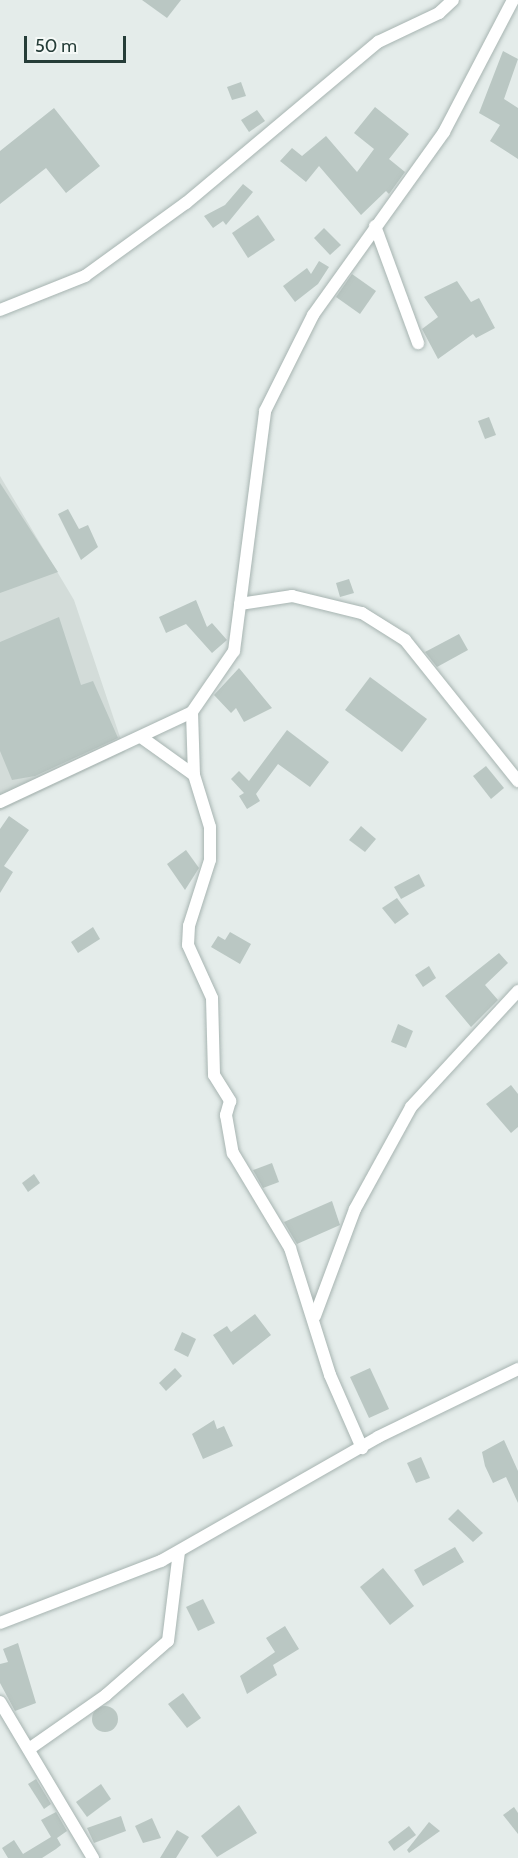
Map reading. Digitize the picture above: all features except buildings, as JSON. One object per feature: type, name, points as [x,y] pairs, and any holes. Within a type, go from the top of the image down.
[{"type":"street","points":[[0,310],[85,276],[186,203],[378,42],[439,13],[453,0]]},
{"type":"street","points":[[0,802],[192,712],[234,651],[265,411],[313,315],[444,132],[513,0]]},
{"type":"street","points":[[375,226],[418,343]]},
{"type":"street","points":[[240,604],[292,596],[362,613],[405,640],[518,782]]},
{"type":"street","points":[[192,712],[195,775],[210,827],[210,860],[189,926],[188,945],[212,998],[214,1075],[230,1101],[226,1115],[233,1153],[285,1238],[315,1316],[330,1375],[362,1448]]},
{"type":"street","points":[[141,737],[195,775]]},
{"type":"street","points":[[315,1316],[355,1209],[411,1107],[518,991]]},
{"type":"street","points":[[0,1623],[179,1552],[362,1448],[518,1369]]},
{"type":"street","points":[[29,1749],[106,1695],[168,1641],[179,1552]]},
{"type":"street","points":[[0,1702],[93,1858]]},
{"type":"shaded area","points":[[0,476],[74,600],[125,752],[0,811]]}]
